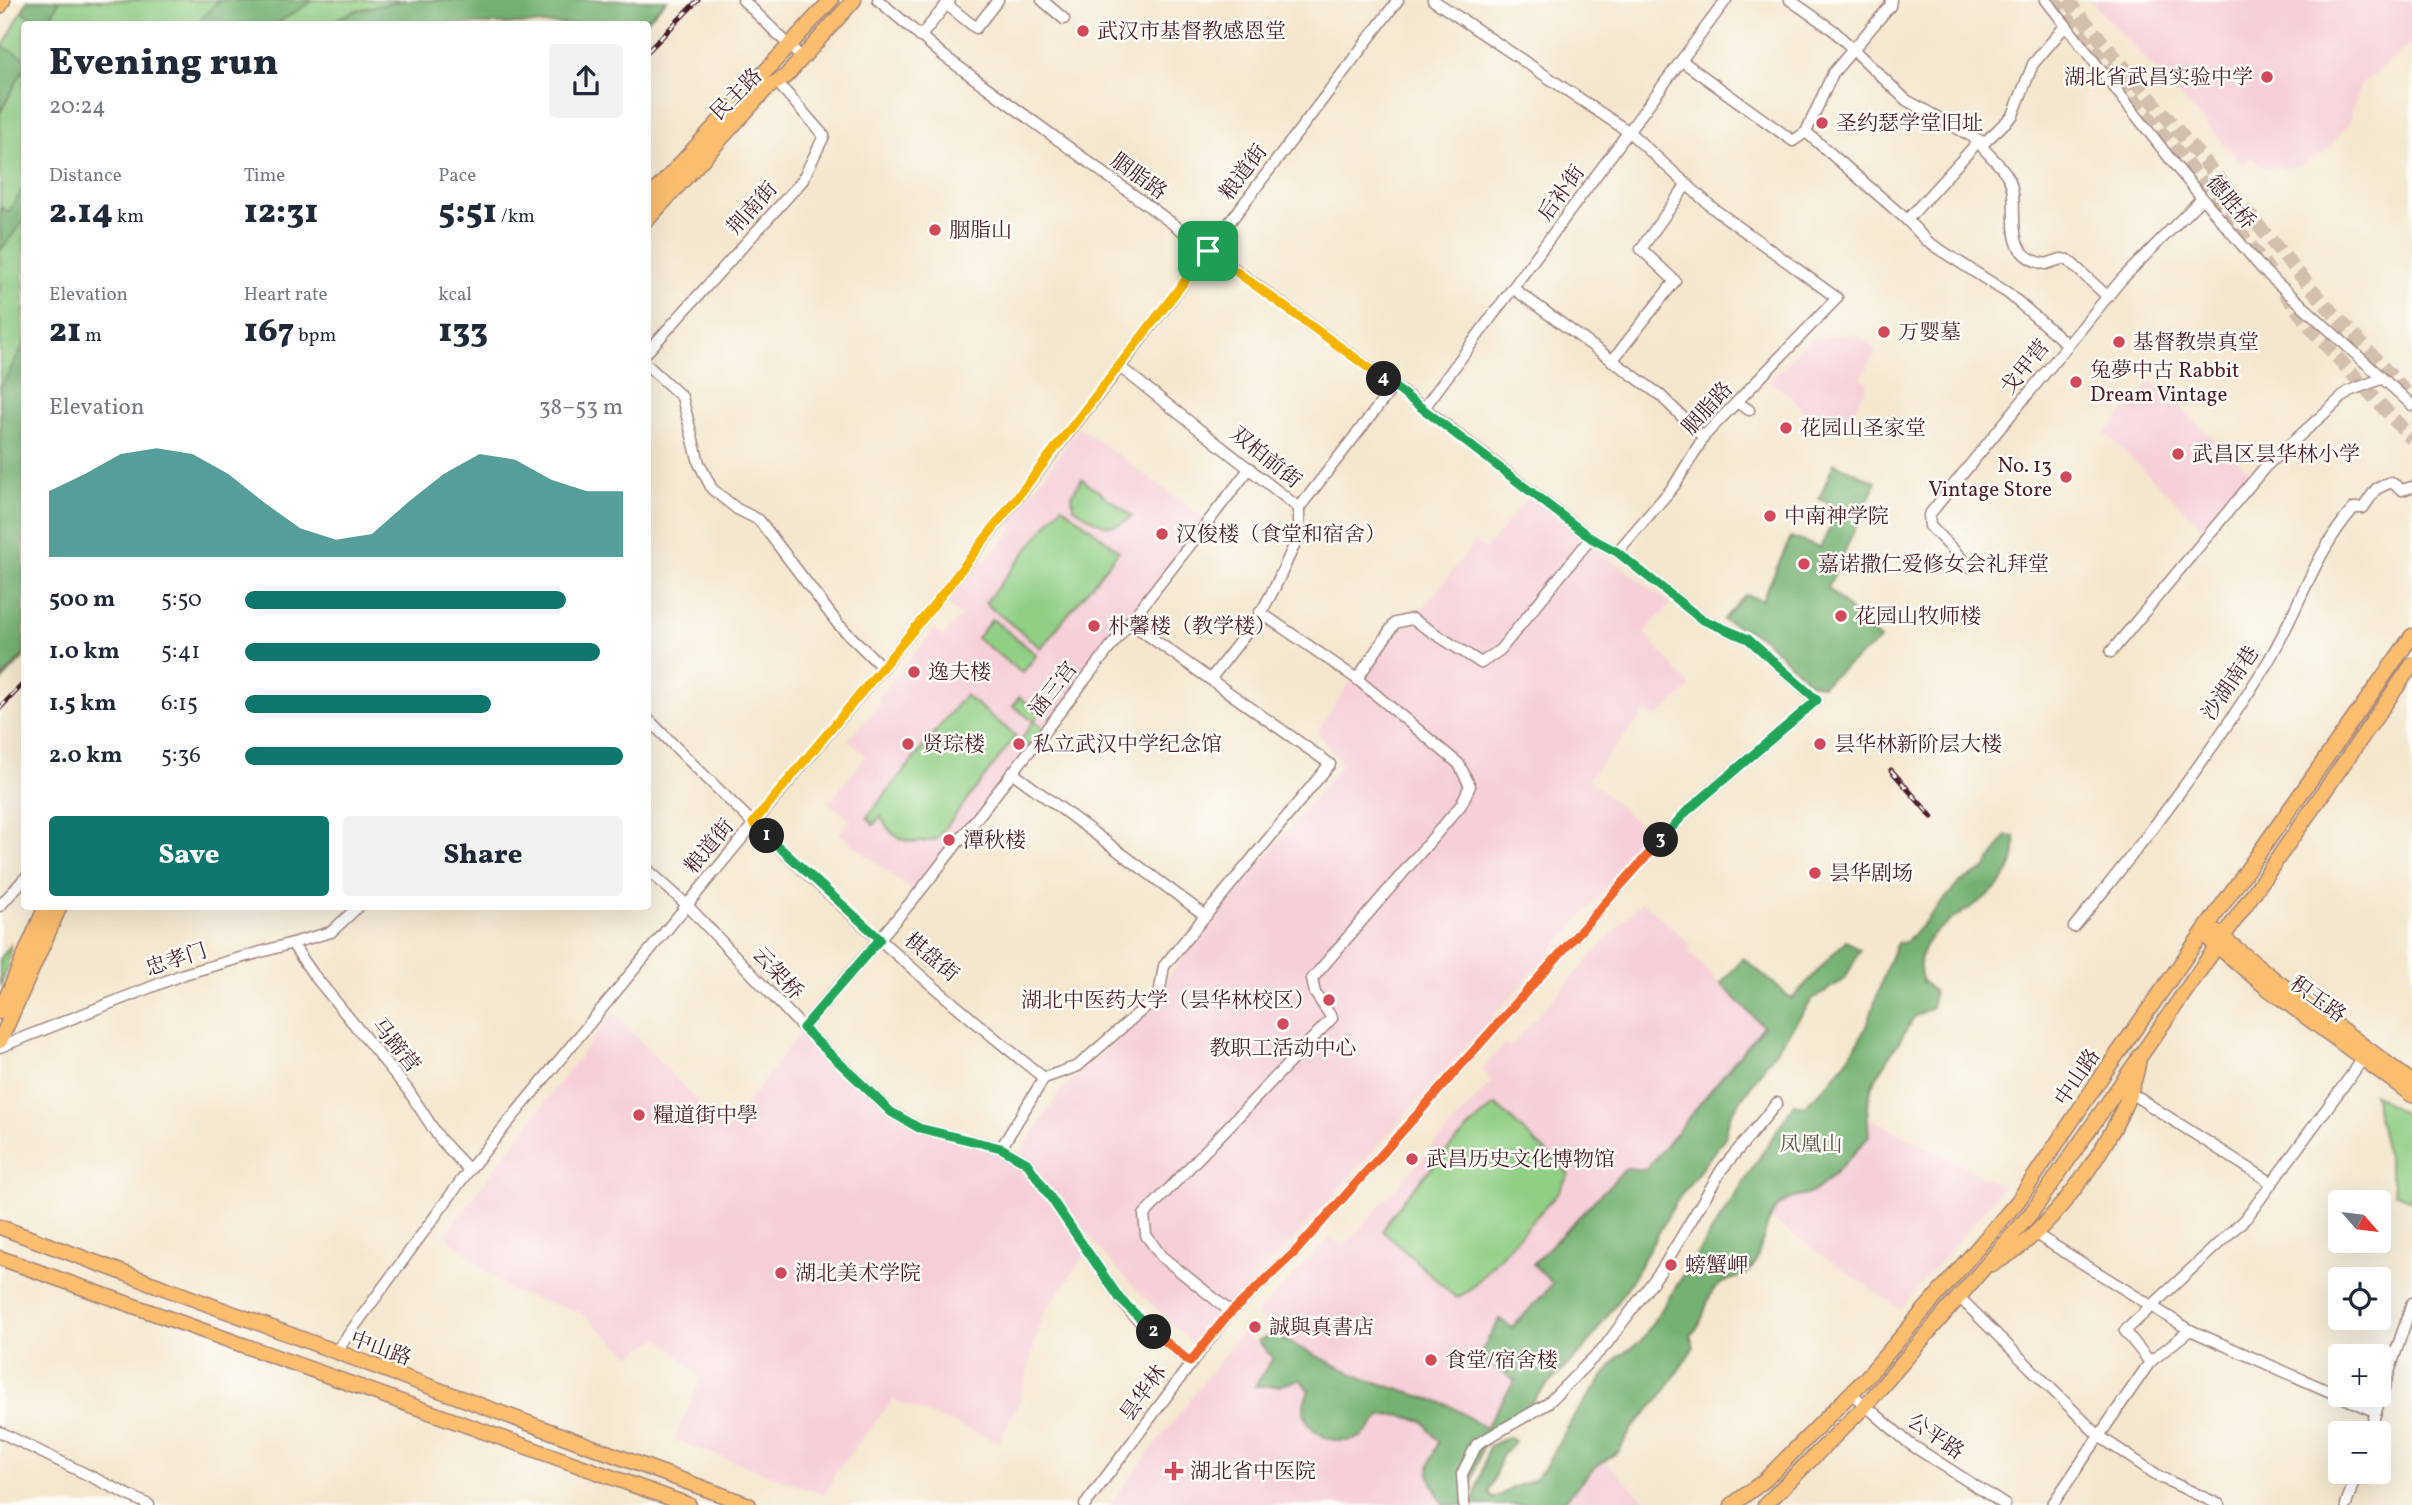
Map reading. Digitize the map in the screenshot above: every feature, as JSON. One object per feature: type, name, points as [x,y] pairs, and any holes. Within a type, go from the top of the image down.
[{"type":"main road","points":[[0,6],[4,0]]},
{"type":"main road","name":"民主路","points":[[651,196],[831,0]]},
{"type":"main road","name":"民主路","points":[[651,216],[768,88],[802,58],[854,0]]},
{"type":"main road","name":"中山路","points":[[1732,1505],[1765,1480],[1851,1393],[2018,1201],[2412,636]]},
{"type":"main road","name":"中山路","points":[[1765,1505],[1865,1406],[2032,1212],[2412,665]]},
{"type":"main road","points":[[0,1012],[44,910]]},
{"type":"main road","points":[[0,1041],[58,910]]},
{"type":"main road","name":"积玉路","points":[[2205,930],[2219,940],[2267,988],[2412,1082]]},
{"type":"main road","points":[[1988,1266],[2018,1250],[2050,1221],[2122,1118],[2132,1094],[2140,1053]]},
{"type":"main road","name":"积玉路","points":[[2367,1055],[2412,1096]]},
{"type":"main road","name":"中山路","points":[[0,1227],[750,1505]]},
{"type":"main road","name":"中山路","points":[[0,1258],[689,1505]]},
{"type":"main road","points":[[631,1484],[639,1464]]},
{"type":"street","points":[[743,0],[802,58]]},
{"type":"street","name":"胭脂路","points":[[878,0],[920,37],[1424,408],[1591,538],[1617,552],[1701,619],[1748,639],[1817,700]]},
{"type":"street","points":[[920,37],[948,2],[976,28],[998,0]]},
{"type":"street","points":[[1042,0],[1064,19]]},
{"type":"street","name":"粮道街","points":[[335,1353],[469,1170],[883,668],[1120,367],[1398,0]]},
{"type":"street","points":[[1433,0],[1629,132],[1687,184],[1641,249],[1675,281],[1612,361]]},
{"type":"street","name":"后补街","points":[[1424,408],[1726,0]]},
{"type":"street","points":[[1790,0],[1833,30],[1906,100],[1984,143]]},
{"type":"street","points":[[1682,61],[1793,141],[1806,131],[1833,74],[1890,6],[1891,0]]},
{"type":"street","name":"德胜桥","points":[[2046,0],[2202,198],[2263,270],[2412,405]]},
{"type":"street","points":[[1907,220],[1976,144],[1984,143],[2013,115],[2033,64],[2066,25]]},
{"type":"street","name":"荆南街","points":[[651,348],[802,181],[824,136],[777,82]]},
{"type":"street","points":[[1806,131],[1907,220],[1928,242],[2009,294],[2068,345]]},
{"type":"street","points":[[1984,143],[1983,148],[2009,178],[2014,235],[2025,256],[2046,264],[2061,259],[2068,260],[2108,297]]},
{"type":"street","name":"胭脂路","points":[[1617,552],[1674,486],[1703,437],[1837,298],[1714,209],[1687,184]]},
{"type":"street","name":"戈甲营","points":[[1970,567],[1930,526],[1929,515],[2108,297],[2202,198]]},
{"type":"street","points":[[1514,289],[1660,395],[1703,437]]},
{"type":"street","name":"双柏前街","points":[[1120,367],[1299,508],[1394,386]]},
{"type":"street","points":[[651,369],[682,397],[699,463],[712,489],[737,509],[760,520],[838,624],[883,668]]},
{"type":"street","points":[[2112,652],[2265,467],[2349,391],[2381,379]]},
{"type":"street","name":"涵三宫","points":[[803,1028],[880,939],[1013,773],[1250,468]]},
{"type":"street","name":"沙湖南巷","points":[[2074,927],[2118,873],[2265,667],[2287,630],[2316,561],[2344,518],[2354,508],[2363,508],[2376,489],[2391,482],[2402,490],[2412,487]]},
{"type":"street","points":[[1212,677],[1260,612],[1299,535],[1299,508]]},
{"type":"street","points":[[1357,679],[1395,623],[1412,619],[1481,663],[1500,650],[1591,538]]},
{"type":"street","points":[[1231,1312],[1161,1256],[1146,1235],[1144,1215],[1332,1018],[1315,993],[1312,979],[1461,805],[1470,786],[1459,764],[1357,679],[1260,612]]},
{"type":"street","points":[[1001,1148],[1044,1078],[1079,1066],[1159,995],[1164,966],[1330,764],[1212,677],[1129,622]]},
{"type":"street","name":"昙华林","points":[[1085,1505],[1190,1362],[1231,1312],[1295,1252],[1686,812],[1817,700]]},
{"type":"street","name":"棋盘街","points":[[651,722],[753,823],[880,939],[1044,1078]]},
{"type":"street","points":[[1013,773],[1206,916]]},
{"type":"street","name":"云架桥","points":[[651,873],[686,904],[803,1028],[891,1112],[919,1128],[1001,1148],[1027,1163],[1109,1284],[1135,1317],[1190,1362]]},
{"type":"street","points":[[0,906],[21,882]]},
{"type":"street","name":"忠孝门","points":[[0,1047],[184,974],[331,932],[355,910]]},
{"type":"street","name":"马蹄营","points":[[293,945],[313,974],[408,1090],[440,1139],[469,1170]]},
{"type":"street","points":[[2150,1362],[2124,1331],[2247,1217],[2367,1055]]},
{"type":"street","points":[[2132,1094],[2272,1183]]},
{"type":"street","points":[[1464,1505],[1462,1474],[1478,1444],[1547,1404],[1606,1345],[1662,1269],[1723,1169],[1777,1103]]},
{"type":"street","points":[[2037,1234],[2190,1330],[2376,1412]]},
{"type":"street","points":[[1960,1298],[2099,1436],[2160,1476],[2220,1505]]},
{"type":"street","points":[[2373,1421],[2412,1303]]},
{"type":"street","points":[[2052,1505],[2150,1362],[2190,1330]]},
{"type":"street","name":"公平路","points":[[1851,1393],[1910,1444],[2005,1505]]},
{"type":"street","points":[[0,1432],[149,1505]]},
{"type":"street","points":[[2346,1505],[2353,1484]]},
{"type":"shaded area","name":"湖北省武昌实验中学","points":[[2090,0],[2412,0],[2412,42],[2360,86],[2348,124],[2325,152],[2299,166],[2273,169],[2259,165],[2252,157],[2243,164]]},
{"type":"shaded area","points":[[1855,334],[1876,350],[1862,378],[1868,382],[1846,430],[1805,412],[1786,392],[1769,382],[1809,339]]},
{"type":"shaded area","name":"武昌区昙华林小学","points":[[2152,382],[2253,475],[2207,531],[2105,433]]},
{"type":"shaded area","points":[[1079,427],[1207,520],[917,895],[839,833],[851,820],[829,803],[866,756],[848,740],[881,702],[877,699],[934,630],[943,637],[961,616],[946,604],[979,559],[985,563],[1014,528],[1009,524]]},
{"type":"shaded area","name":"湖北中医药大学（昙华林校区）","points":[[1528,497],[1671,604],[1644,632],[1691,687],[1655,718],[1646,711],[1588,779],[1653,837],[1277,1258],[1191,1343],[1119,1272],[1020,1152],[1062,1090],[1131,1027],[1191,947],[1342,764],[1317,733],[1382,631],[1416,624],[1419,614],[1475,542],[1486,549]]},
{"type":"shaded area","points":[[1642,901],[1691,945],[1687,951],[1763,1026],[1645,1170],[1533,1264],[1553,1283],[1512,1328],[1501,1319],[1478,1357],[1515,1380],[1484,1428],[1449,1405],[1362,1378],[1274,1335],[1256,1315],[1331,1236],[1343,1247],[1492,1081],[1481,1070],[1505,1044],[1510,1047]]},
{"type":"shaded area","name":"湖北美术学院","points":[[613,1012],[726,1132],[803,1028],[891,1112],[919,1128],[1001,1148],[1027,1163],[1085,1255],[1042,1316],[1020,1399],[999,1442],[893,1400],[836,1471],[825,1495],[675,1440],[701,1378],[660,1337],[631,1355],[580,1312],[511,1292],[445,1235]]},
{"type":"shaded area","points":[[1870,1118],[2003,1187],[1900,1309],[1770,1219],[1778,1207],[1789,1199],[1813,1193],[1869,1136]]},
{"type":"shaded area","points":[[1243,1331],[1273,1357],[1279,1386],[1299,1379],[1309,1390],[1304,1407],[1324,1438],[1342,1442],[1361,1436],[1381,1416],[1398,1415],[1423,1421],[1439,1442],[1428,1463],[1429,1480],[1443,1505],[1109,1505]]},
{"type":"shaded area","points":[[1604,1461],[1650,1505],[1560,1505],[1595,1467]]},
{"type":"green space","points":[[28,0],[667,0],[646,21],[21,21],[21,660],[0,683],[0,52]]},
{"type":"green space","points":[[28,0],[60,0],[48,21],[40,21],[22,12]]},
{"type":"green space","points":[[219,0],[314,0],[281,21],[200,21]]},
{"type":"green space","points":[[405,0],[667,0],[646,21],[332,21],[357,10]]},
{"type":"green space","points":[[3,46],[21,56],[21,74],[0,113],[0,52]]},
{"type":"green space","points":[[21,192],[21,224],[0,251],[0,207],[8,212]]},
{"type":"green space","points":[[21,350],[21,658],[0,680],[0,388]]},
{"type":"green space","points":[[1834,463],[1876,482],[1828,588],[1880,640],[1822,685],[1810,683],[1763,638],[1723,620],[1745,595],[1762,600],[1791,537],[1820,548],[1840,508],[1819,499]]},
{"type":"green space","points":[[1082,479],[1132,516],[1124,522],[1109,526],[1073,507],[1072,494]]},
{"type":"green space","points":[[1062,506],[1119,551],[1041,648],[985,603]]},
{"type":"green space","points":[[992,619],[1037,655],[1022,673],[977,638]]},
{"type":"green space","points":[[965,695],[1016,736],[937,839],[920,842],[904,840],[891,832],[881,816],[873,825],[867,817]]},
{"type":"green space","points":[[1019,697],[1040,712],[1034,722],[1046,729],[1031,748],[1021,740],[1033,721],[1013,706]]},
{"type":"green space","name":"凤凰山","points":[[2006,836],[2015,837],[2012,863],[2001,883],[1929,939],[1921,957],[1922,981],[1934,992],[1932,1007],[1914,1017],[1872,1085],[1867,1107],[1869,1136],[1817,1190],[1789,1200],[1777,1208],[1769,1221],[1752,1268],[1744,1275],[1719,1285],[1710,1295],[1700,1323],[1690,1335],[1694,1347],[1660,1398],[1631,1430],[1619,1451],[1595,1467],[1560,1505],[1472,1505],[1489,1446],[1509,1437],[1515,1441],[1502,1456],[1489,1492],[1493,1499],[1532,1481],[1544,1469],[1574,1416],[1618,1357],[1641,1341],[1794,1104],[1804,1106],[1834,1076],[1852,1052],[1866,1027],[1897,943],[1906,941],[1916,932],[1960,882],[1985,869]]},
{"type":"green space","points":[[1846,940],[1860,950],[1845,979],[1812,1000],[1730,1115],[1725,1137],[1676,1202],[1630,1283],[1584,1349],[1539,1393],[1521,1416],[1493,1432],[1482,1448],[1465,1505],[1443,1505],[1429,1474],[1430,1461],[1439,1442],[1423,1421],[1398,1415],[1381,1416],[1362,1436],[1353,1440],[1333,1440],[1309,1424],[1304,1406],[1309,1390],[1300,1379],[1279,1386],[1255,1386],[1273,1358],[1258,1341],[1274,1335],[1362,1378],[1449,1405],[1485,1428],[1515,1380],[1478,1357],[1500,1319],[1512,1328],[1553,1284],[1533,1264],[1626,1168],[1646,1170],[1763,1026],[1721,984],[1743,958],[1792,999]]},
{"type":"green space","points":[[10,946],[7,970],[0,986],[0,959]]},
{"type":"green space","points":[[2373,1094],[2412,1119],[2412,1201],[2395,1193]]},
{"type":"green space","points":[[1496,1105],[1569,1174],[1558,1193],[1469,1291],[1456,1298],[1383,1231],[1401,1203],[1435,1164],[1470,1127]]},
{"type":"tunnel","points":[[2053,0],[2219,203],[2270,272]]},
{"type":"tunnel","points":[[2067,0],[2324,303],[2412,399]]},
{"type":"tunnel","points":[[2284,292],[2314,332],[2412,439]]},
{"type":"railway","points":[[651,48],[698,0]]},
{"type":"railway","points":[[0,708],[21,686]]},
{"type":"railway","points":[[1891,770],[1932,817]]},
{"type":"place","name":"武汉市基督教感恩堂","points":[[1083,31]]},
{"type":"place","name":"湖北省武昌实验中学","points":[[2267,77]]},
{"type":"place","name":"圣约瑟学堂旧址","points":[[1822,123]]},
{"type":"place","name":"胭脂山","points":[[935,230]]},
{"type":"place","name":"万婴墓","points":[[1884,332]]},
{"type":"place","name":"基督教崇真堂","points":[[2119,342]]},
{"type":"place","name":"兔夢中古 Rabbit Dream Vintage","points":[[2076,382]]},
{"type":"place","name":"花园山圣家堂","points":[[1786,428]]},
{"type":"place","name":"武昌区昙华林小学","points":[[2178,454]]},
{"type":"place","name":"No. 13 Vintage Store","points":[[2066,477]]},
{"type":"place","name":"中南神学院","points":[[1770,516]]},
{"type":"place","name":"汉俊楼（食堂和宿舍）","points":[[1162,534]]},
{"type":"place","name":"嘉诺撒仁爱修女会礼拜堂","points":[[1804,564]]},
{"type":"place","name":"花园山牧师楼","points":[[1841,616]]},
{"type":"place","name":"朴馨楼（教学楼）","points":[[1094,626]]},
{"type":"place","name":"逸夫楼","points":[[914,672]]},
{"type":"place","name":"贤琮楼","points":[[908,744]]},
{"type":"place","name":"私立武汉中学纪念馆","points":[[1019,744]]},
{"type":"place","name":"昙华林新阶层大楼","points":[[1820,744]]},
{"type":"place","name":"潭秋楼","points":[[949,840]]},
{"type":"place","name":"昙华剧场","points":[[1815,873]]},
{"type":"place","name":"湖北中医药大学（昙华林校区）","points":[[1329,1000]]},
{"type":"place","name":"教职工活动中心","points":[[1283,1024]]},
{"type":"place","name":"糧道街中學","points":[[639,1115]]},
{"type":"place","name":"武昌历史文化博物馆","points":[[1412,1159]]},
{"type":"place","name":"螃蟹岬","points":[[1671,1265]]},
{"type":"place","name":"湖北美术学院","points":[[781,1273]]},
{"type":"place","name":"誠與真書店","points":[[1255,1327]]},
{"type":"place","name":"食堂/宿舍楼","points":[[1431,1360]]},
{"type":"place","name":"湖北省中医院","points":[[1174,1471]]},
{"type":"route","points":[[1208,251],[1424,408],[1591,538],[1617,552],[1701,619],[1748,639],[1817,700],[1686,812],[1295,1252],[1226,1317],[1190,1362],[1135,1317],[1120,1299],[1027,1163],[1001,1148],[919,1128],[891,1112],[803,1028],[880,939],[753,823],[929,611],[1208,251]]}]
